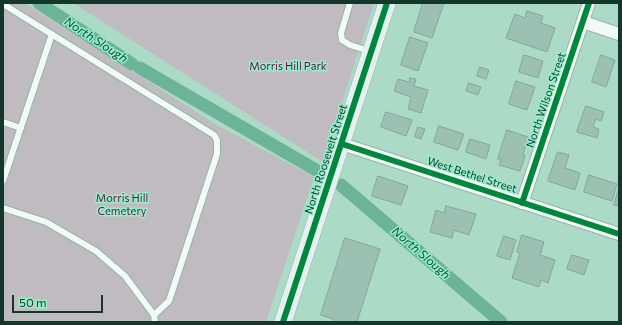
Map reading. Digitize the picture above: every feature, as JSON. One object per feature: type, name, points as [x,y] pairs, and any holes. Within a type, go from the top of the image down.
[{"type":"street","name":"North Roosevelt Street","points":[[283,322],[387,3]]},
{"type":"street","name":"North Wilson Street","points":[[522,203],[589,3]]},
{"type":"street","points":[[583,22],[619,34]]},
{"type":"street","name":"West Bethel Street","points":[[342,144],[619,234]]},
{"type":"lane","points":[[350,3],[341,33],[342,40],[350,45],[371,52]]},
{"type":"lane","points":[[3,4],[214,135],[217,140],[217,154],[169,301],[154,319],[126,276],[96,250],[46,222],[3,208]]},
{"type":"lane","points":[[3,181],[52,34]]},
{"type":"lane","points":[[3,122],[21,128]]},
{"type":"green space","name":"Morris Hill Cemetery","points":[[3,3],[25,3],[217,125],[314,177],[266,322],[3,322]]},
{"type":"green space","name":"Morris Hill Park","points":[[73,3],[374,3],[323,162]]},
{"type":"building","points":[[423,3],[444,3],[432,38],[414,32]]},
{"type":"building","points":[[527,11],[543,16],[541,23],[555,28],[547,52],[506,38],[515,14],[525,18]]},
{"type":"building","points":[[410,37],[428,43],[418,71],[401,65]]},
{"type":"building","points":[[524,55],[543,61],[538,78],[519,72]]},
{"type":"building","points":[[601,55],[615,60],[606,87],[592,82]]},
{"type":"building","points":[[480,67],[489,70],[486,79],[477,76]]},
{"type":"building","points":[[410,78],[416,79],[414,86],[428,90],[421,113],[408,109],[411,97],[394,91],[398,79],[409,82]]},
{"type":"building","points":[[516,81],[535,87],[527,110],[509,104]]},
{"type":"building","points":[[469,83],[481,87],[478,95],[466,91]]},
{"type":"building","points":[[586,106],[604,112],[601,121],[596,119],[593,127],[599,129],[597,138],[577,132]]},
{"type":"building","points":[[386,112],[412,120],[406,136],[381,127]]},
{"type":"building","points":[[439,126],[464,134],[458,150],[434,142]]},
{"type":"building","points":[[418,127],[425,129],[421,139],[415,137]]},
{"type":"building","points":[[507,130],[528,137],[523,155],[525,156],[520,171],[499,165],[501,159],[498,159]]},
{"type":"building","points":[[470,139],[490,145],[486,159],[466,152]]},
{"type":"building","points":[[558,152],[569,155],[565,168],[580,173],[575,190],[548,181]]},
{"type":"building","points":[[589,175],[617,184],[612,201],[584,192]]},
{"type":"building","points":[[378,176],[408,186],[401,205],[372,196]]},
{"type":"building","points":[[619,188],[619,206],[614,205]]},
{"type":"building","points":[[446,206],[476,214],[469,235],[454,230],[452,238],[430,232],[436,210],[444,213]]},
{"type":"building","points":[[522,235],[544,242],[540,255],[555,260],[548,283],[541,280],[539,287],[512,278],[520,253],[517,252]]},
{"type":"building","points":[[504,236],[516,240],[510,260],[497,256]]},
{"type":"building","points":[[345,238],[380,249],[357,322],[333,322],[333,319],[321,315]]},
{"type":"building","points":[[572,255],[589,260],[584,275],[567,269]]},
{"type":"waterway","name":"North Slough","points":[[39,3],[132,64]]},
{"type":"waterway","name":"North Slough","points":[[140,68],[316,170]]},
{"type":"waterway","name":"North Slough","points":[[341,185],[501,322]]},
{"type":"cycle path","points":[[283,322],[387,3]]},
{"type":"cycle path","points":[[522,203],[589,3]]},
{"type":"cycle path","points":[[342,144],[619,234]]}]
